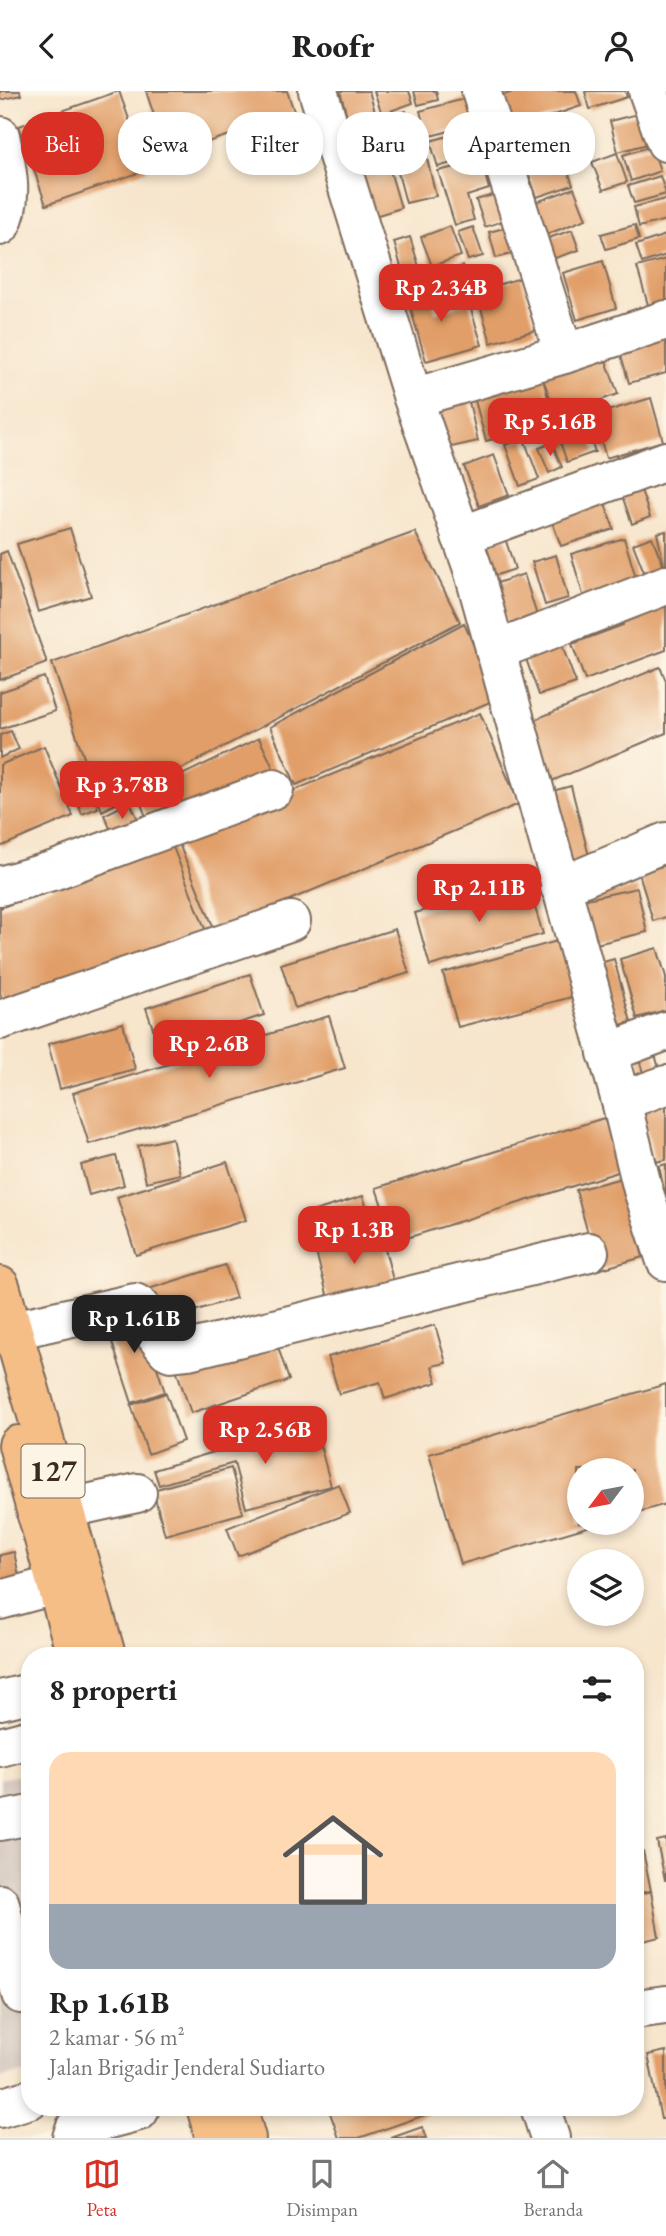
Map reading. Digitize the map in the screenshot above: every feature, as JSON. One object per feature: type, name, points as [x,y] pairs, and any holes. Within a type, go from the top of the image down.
[{"type":"main road","name":"127","points":[[0,1286],[11,1386],[70,1581],[102,1647]]},
{"type":"main road","name":"127","points":[[70,1581],[75,1647]]},
{"type":"main road","points":[[209,2116],[215,2138]]},
{"type":"main road","points":[[240,2116],[246,2138]]},
{"type":"street","points":[[318,91],[413,398],[473,569],[643,1189],[665,1251]]},
{"type":"street","points":[[481,91],[564,354]]},
{"type":"street","points":[[648,91],[666,142]]},
{"type":"street","points":[[0,226],[4,220],[8,192],[8,125]]},
{"type":"street","points":[[413,398],[564,354],[666,320]]},
{"type":"street","points":[[461,536],[666,461]]},
{"type":"street","points":[[495,651],[666,585]]},
{"type":"street","points":[[0,885],[55,870],[274,789]]},
{"type":"street","points":[[560,887],[666,842]]},
{"type":"street","points":[[0,1020],[291,921]]},
{"type":"street","points":[[607,1053],[666,1031]]},
{"type":"street","points":[[621,1101],[666,1085]]},
{"type":"street","points":[[6,1332],[135,1303],[140,1306],[163,1346],[171,1352],[201,1347],[589,1252]]},
{"type":"street","points":[[51,1512],[137,1493]]},
{"type":"street","points":[[0,1600],[70,1581]]},
{"type":"street","points":[[0,1700],[21,1695]]},
{"type":"street","points":[[0,1747],[21,1741]]},
{"type":"street","points":[[0,1821],[21,1817]]},
{"type":"street","points":[[0,1905],[21,1994]]},
{"type":"street","points":[[644,2008],[666,2005]]},
{"type":"street","points":[[0,2108],[21,2102]]},
{"type":"street","points":[[543,2116],[550,2138]]},
{"type":"street","points":[[72,2138],[75,2129],[79,2127],[141,2119]]},
{"type":"shaded area","points":[[21,1775],[21,2073],[0,2078],[0,1779]]},
{"type":"building","points":[[0,91],[20,91],[21,95],[0,100]]},
{"type":"building","points":[[119,91],[126,112],[118,112],[118,175],[133,175],[46,205],[36,175],[104,175],[104,112],[59,112]]},
{"type":"building","points":[[146,91],[287,91],[294,112],[226,112],[226,136],[212,141],[212,112],[153,112]]},
{"type":"building","points":[[340,91],[369,91],[375,112],[346,112]]},
{"type":"building","points":[[374,91],[409,91],[413,103],[381,112]]},
{"type":"building","points":[[414,91],[436,91],[438,100],[418,105]]},
{"type":"building","points":[[515,91],[576,91],[581,106],[563,112],[506,112],[501,96]]},
{"type":"building","points":[[625,91],[627,97],[590,109],[585,92]]},
{"type":"building","points":[[471,97],[476,112],[443,112],[443,133],[429,136],[429,112],[420,111]]},
{"type":"building","points":[[642,113],[651,143],[618,152],[610,121]]},
{"type":"building","points":[[443,138],[443,166],[438,167],[430,141]]},
{"type":"building","points":[[652,146],[660,171],[631,181],[623,155]]},
{"type":"building","points":[[617,153],[627,182],[603,190],[595,170],[595,161]]},
{"type":"building","points":[[429,167],[436,196],[406,203],[399,175],[429,175]]},
{"type":"building","points":[[443,170],[443,175],[485,175],[489,189],[467,196],[474,220],[455,225],[438,171]]},
{"type":"building","points":[[356,175],[391,175],[401,208],[368,218]]},
{"type":"building","points":[[529,175],[569,175],[573,185],[537,197]]},
{"type":"building","points":[[660,176],[666,194],[634,203],[628,186]]},
{"type":"building","points":[[574,188],[586,219],[543,236],[531,204]]},
{"type":"building","points":[[500,193],[509,219],[485,227],[476,200]]},
{"type":"building","points":[[666,199],[666,220],[639,227],[634,207]]},
{"type":"building","points":[[635,225],[639,239],[606,249],[601,234]]},
{"type":"building","points":[[450,226],[461,256],[432,266],[421,237]]},
{"type":"building","points":[[512,226],[519,252],[496,258],[489,232]]},
{"type":"building","points":[[473,227],[483,256],[468,260],[458,232]]},
{"type":"building","points":[[572,230],[579,250],[552,259],[546,239]]},
{"type":"building","points":[[666,235],[666,255],[642,263],[636,245]]},
{"type":"building","points":[[410,237],[420,270],[403,274],[394,242]]},
{"type":"building","points":[[666,259],[666,303],[649,308],[637,267]]},
{"type":"building","points":[[603,261],[616,308],[577,320],[563,273]]},
{"type":"building","points":[[463,266],[472,294],[440,303],[432,276]]},
{"type":"building","points":[[422,277],[436,313],[469,303],[482,345],[426,361],[403,283]]},
{"type":"building","points":[[521,278],[536,330],[491,343],[476,291]]},
{"type":"building","points":[[666,336],[666,373],[629,383],[619,348]]},
{"type":"building","points":[[603,352],[618,394],[557,416],[543,379],[555,423],[486,441],[473,393]]},
{"type":"building","points":[[467,393],[478,441],[447,448],[436,400]]},
{"type":"building","points":[[651,398],[663,441],[606,458],[594,415]]},
{"type":"building","points":[[585,423],[595,452],[567,462],[557,433]]},
{"type":"building","points":[[524,439],[539,479],[520,486],[505,445]]},
{"type":"building","points":[[552,443],[562,467],[549,473],[539,448]]},
{"type":"building","points":[[494,455],[509,495],[479,506],[464,466]]},
{"type":"building","points":[[639,484],[650,517],[632,524],[620,490]]},
{"type":"building","points":[[603,498],[614,529],[561,546],[550,516]]},
{"type":"building","points":[[70,528],[91,596],[38,612],[17,544]]},
{"type":"building","points":[[666,531],[666,570],[665,570],[657,533]]},
{"type":"building","points":[[415,532],[460,622],[102,811],[52,663]]},
{"type":"building","points":[[652,537],[665,570],[646,577],[633,544]]},
{"type":"building","points":[[505,538],[515,569],[494,576],[485,544]]},
{"type":"building","points":[[624,538],[637,581],[584,598],[571,554]]},
{"type":"building","points":[[7,551],[47,663],[0,680],[0,554]]},
{"type":"building","points":[[556,555],[568,598],[545,605],[532,562]]},
{"type":"building","points":[[524,574],[538,619],[508,628],[494,584]]},
{"type":"building","points":[[666,599],[666,650],[585,680],[572,644],[623,625],[620,617]]},
{"type":"building","points":[[464,623],[497,699],[296,785],[270,727]]},
{"type":"building","points":[[561,643],[576,683],[539,695],[525,656]]},
{"type":"building","points":[[660,667],[666,681],[666,733],[547,783],[522,725]]},
{"type":"building","points":[[44,677],[55,711],[0,729],[0,692]]},
{"type":"building","points":[[480,713],[519,804],[215,931],[177,839]]},
{"type":"building","points":[[11,731],[19,749],[0,758],[0,735]]},
{"type":"building","points":[[259,738],[279,780],[150,827],[138,796]]},
{"type":"building","points":[[44,746],[73,816],[0,847],[0,765]]},
{"type":"building","points":[[82,766],[98,808],[82,814],[66,773]]},
{"type":"building","points":[[571,786],[590,860],[568,865],[549,792]]},
{"type":"building","points":[[130,802],[141,826],[115,839],[104,815]]},
{"type":"building","points":[[171,842],[207,934],[4,1005],[0,993],[0,908]]},
{"type":"building","points":[[666,865],[666,917],[653,921],[639,873]]},
{"type":"building","points":[[527,881],[543,934],[430,966],[415,913]]},
{"type":"building","points":[[637,888],[647,932],[592,945],[582,900]]},
{"type":"building","points":[[395,929],[409,973],[295,1008],[281,964]]},
{"type":"building","points":[[568,938],[583,994],[458,1027],[443,973]]},
{"type":"building","points":[[657,948],[666,977],[666,1010],[637,1018],[620,959]]},
{"type":"building","points":[[614,959],[631,1022],[613,1027],[596,964]]},
{"type":"building","points":[[250,974],[264,1015],[160,1049],[146,1008]]},
{"type":"building","points":[[329,1016],[345,1068],[89,1144],[73,1093]]},
{"type":"building","points":[[123,1023],[135,1069],[60,1089],[48,1044]]},
{"type":"building","points":[[653,1047],[661,1076],[645,1080],[637,1052]]},
{"type":"building","points":[[666,1104],[666,1160],[654,1162],[643,1109]]},
{"type":"building","points":[[604,1118],[621,1171],[394,1242],[376,1188]]},
{"type":"building","points":[[172,1138],[180,1174],[146,1182],[138,1146]]},
{"type":"building","points":[[116,1156],[124,1185],[89,1195],[81,1165]]},
{"type":"building","points":[[227,1162],[246,1220],[136,1255],[117,1197]]},
{"type":"building","points":[[666,1164],[666,1195],[665,1195],[659,1166]]},
{"type":"building","points":[[622,1178],[643,1257],[598,1270],[576,1190]]},
{"type":"building","points":[[363,1196],[373,1228],[315,1247],[305,1214]]},
{"type":"building","points":[[381,1234],[393,1280],[328,1298],[316,1252]]},
{"type":"building","points":[[225,1265],[236,1298],[152,1324],[142,1291]]},
{"type":"building","points":[[137,1307],[165,1392],[132,1403],[104,1318]]},
{"type":"building","points":[[435,1325],[446,1363],[432,1366],[437,1382],[385,1399],[380,1382],[339,1394],[328,1357]]},
{"type":"building","points":[[274,1335],[289,1380],[191,1413],[176,1369]]},
{"type":"building","points":[[666,1384],[666,1504],[644,1510],[644,1458],[567,1458],[567,1533],[461,1564],[429,1454]]},
{"type":"building","points":[[166,1393],[183,1441],[148,1454],[131,1405]]},
{"type":"building","points":[[314,1422],[331,1486],[246,1508],[234,1463],[159,1485],[154,1470]]},
{"type":"building","points":[[231,1468],[243,1513],[165,1535],[153,1490]]},
{"type":"building","points":[[339,1484],[350,1513],[238,1556],[227,1528]]},
{"type":"building","points":[[14,1552],[21,1586],[0,1591],[0,1555]]},
{"type":"building","points":[[666,1839],[666,1880],[665,1880],[657,1841]]},
{"type":"building","points":[[644,1856],[651,1891],[644,1892]]},
{"type":"building","points":[[651,1891],[659,1937],[644,1941],[644,1893]]},
{"type":"building","points":[[666,2051],[666,2119],[661,2119],[648,2055]]},
{"type":"building","points":[[331,2116],[422,2116],[359,2138],[339,2138]]},
{"type":"building","points":[[422,2127],[426,2138],[391,2138]]}]
